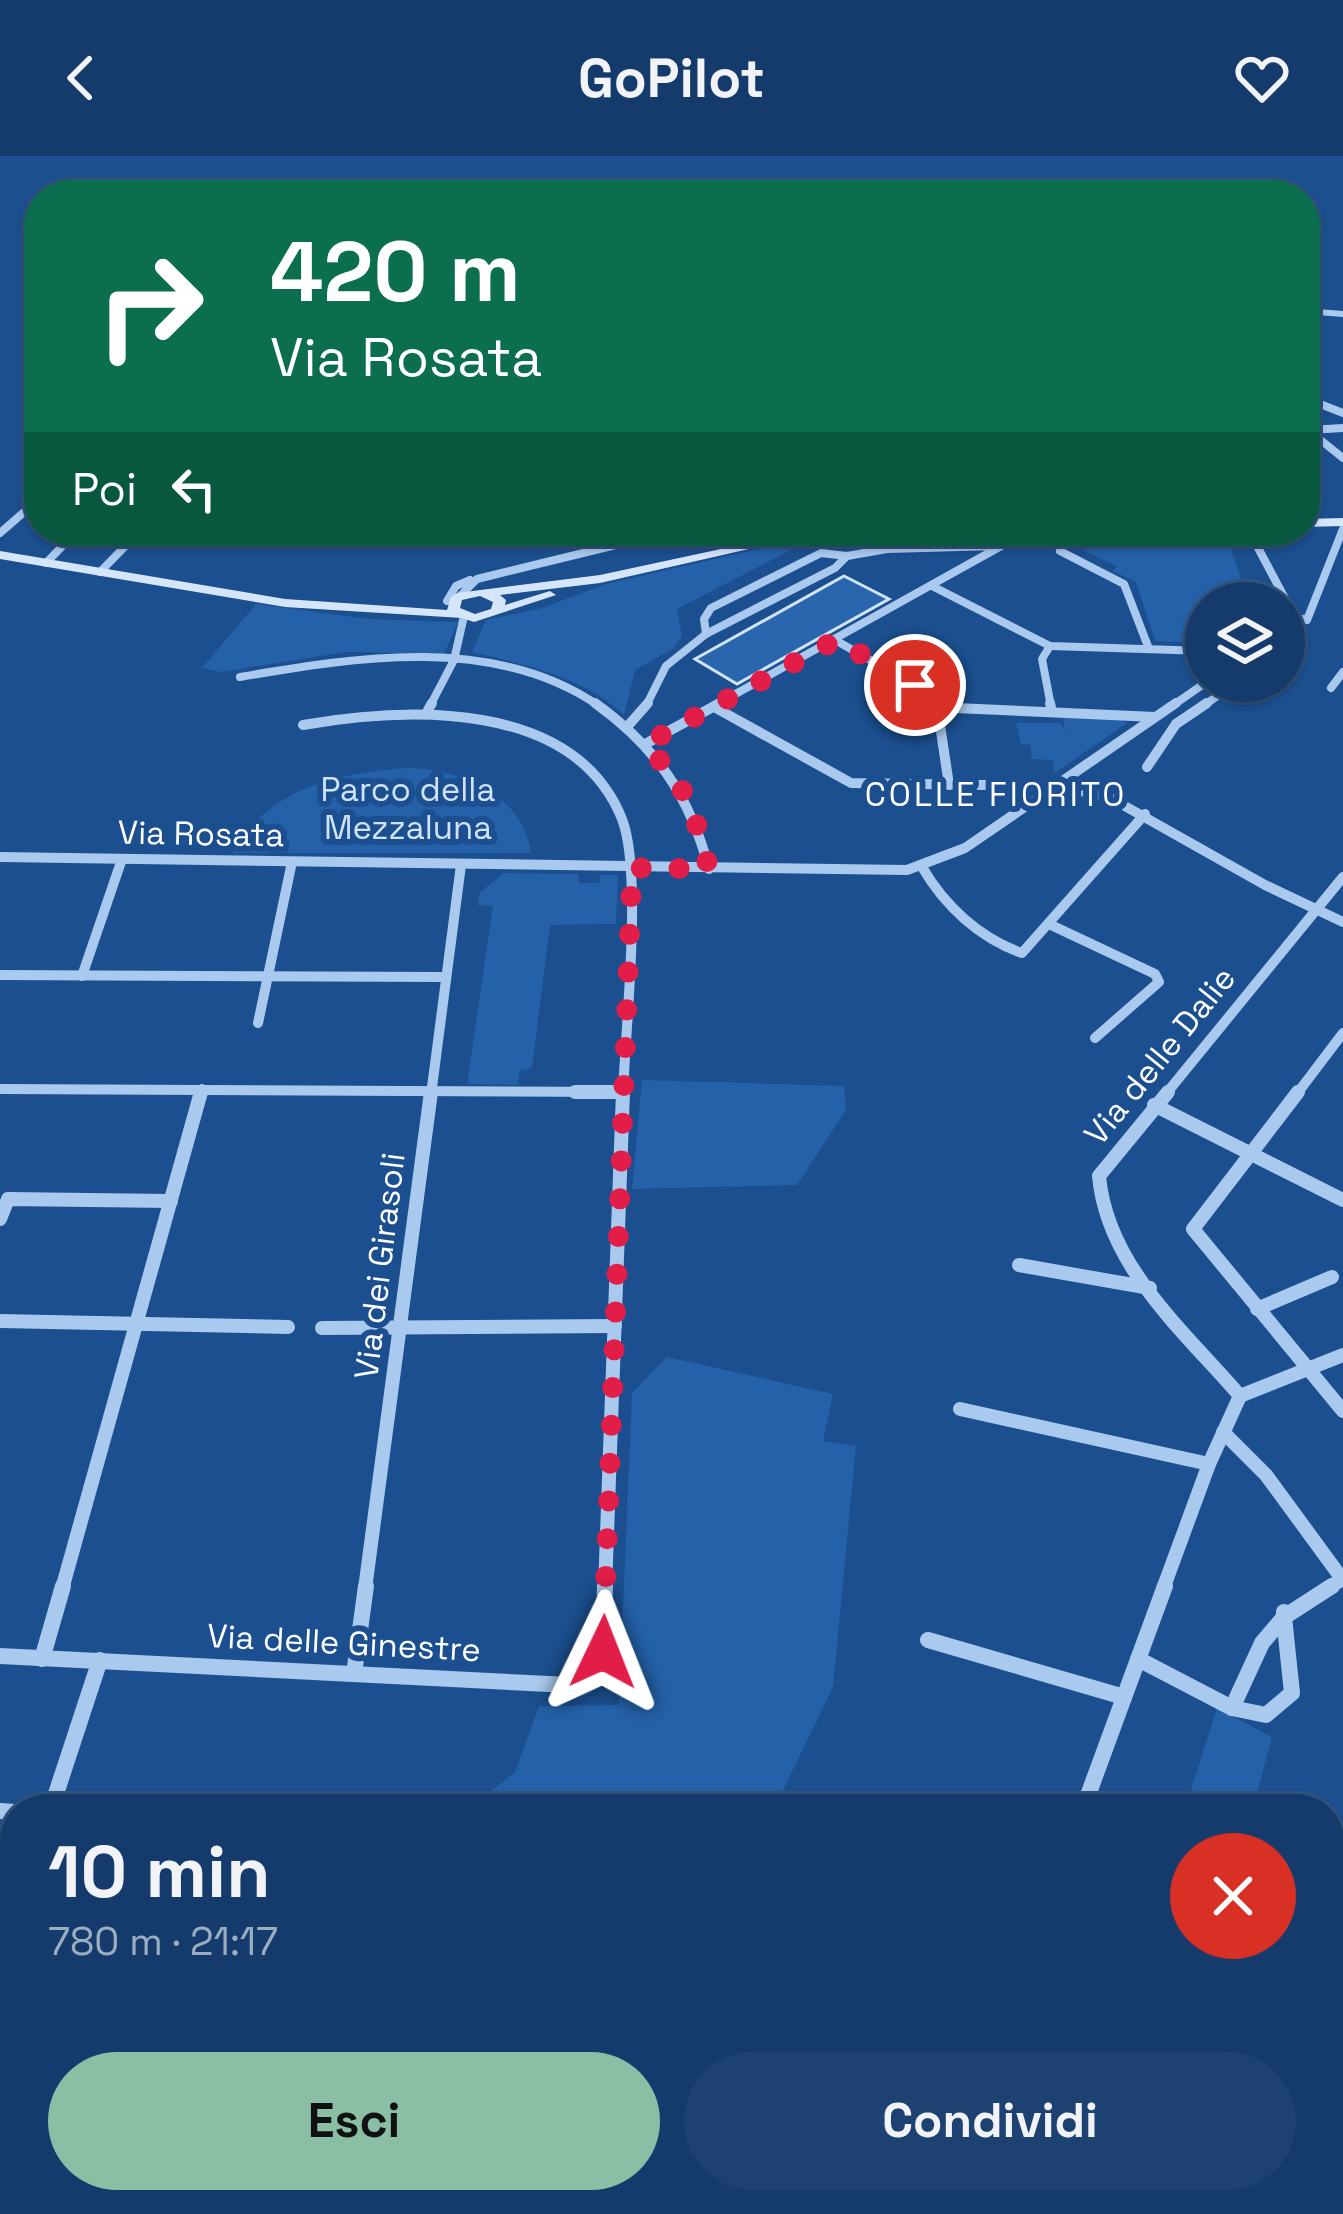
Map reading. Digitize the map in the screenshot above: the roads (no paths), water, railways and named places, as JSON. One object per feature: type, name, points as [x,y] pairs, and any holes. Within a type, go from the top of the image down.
[{"type":"main road","points":[[0,555],[358,610],[461,607],[497,611],[601,580],[754,546]]},
{"type":"main road","points":[[461,607],[494,592],[601,580]]},
{"type":"main road","points":[[494,592],[500,600],[497,611]]},
{"type":"street","points":[[1320,404],[1343,413]]},
{"type":"street","points":[[1305,622],[1338,563],[1343,525]]},
{"type":"street","points":[[46,563],[62,546]]},
{"type":"street","points":[[100,572],[125,546]]},
{"type":"street","points":[[428,710],[454,660],[461,634],[460,583],[603,546]]},
{"type":"street","points":[[706,634],[705,615],[716,605],[812,556],[999,546]]},
{"type":"street","points":[[647,743],[999,546]]},
{"type":"street","points":[[1256,546],[1274,582]]},
{"type":"street","points":[[1060,550],[1125,586],[1149,650]]},
{"type":"street","points":[[627,727],[648,703],[662,671],[706,634],[835,568],[847,556]]},
{"type":"street","points":[[491,575],[494,592]]},
{"type":"street","points":[[932,586],[1050,646],[1185,651]]},
{"type":"street","points":[[836,640],[955,708],[1156,717]]},
{"type":"street","points":[[1050,646],[1042,658],[1052,712]]},
{"type":"street","points":[[240,677],[358,660],[454,660],[532,675],[594,704],[647,743],[690,801],[709,869]]},
{"type":"street","points":[[1331,688],[1343,672]]},
{"type":"street","name":"Via Rosata","points":[[0,857],[864,872],[922,867],[976,841],[1185,697]]},
{"type":"street","points":[[1148,767],[1176,724],[1208,702]]},
{"type":"street","points":[[715,707],[845,781],[1055,785],[1107,796],[1343,922]]},
{"type":"street","points":[[950,784],[940,724],[955,708]]},
{"type":"street","name":"Via delle Ginestre","points":[[0,1656],[569,1685],[594,1674],[603,1652],[632,868],[628,830],[618,806],[573,759],[511,726],[428,710],[366,713],[303,725]]},
{"type":"street","points":[[922,867],[942,895],[1009,949],[1028,951],[1145,814]]},
{"type":"street","points":[[82,976],[122,859]]},
{"type":"street","points":[[258,1023],[292,862]]},
{"type":"street","name":"Via dei Girasoli","points":[[354,1673],[460,865]]},
{"type":"street","name":"Via delle Dalie","points":[[1240,1396],[1150,1288],[1114,1234],[1098,1180],[1108,1160],[1343,877]]},
{"type":"street","points":[[1051,925],[1154,974],[1159,982],[1095,1038]]},
{"type":"street","points":[[0,976],[445,977]]},
{"type":"street","points":[[1343,1033],[1193,1231],[1343,1410]]},
{"type":"street","points":[[0,1089],[622,1092]]},
{"type":"street","points":[[42,1659],[202,1089]]},
{"type":"street","points":[[1154,1105],[1343,1200]]},
{"type":"street","points":[[0,1219],[8,1198],[171,1201]]},
{"type":"street","points":[[1019,1265],[1150,1288]]},
{"type":"street","points":[[1257,1309],[1332,1277]]},
{"type":"street","points":[[0,1321],[288,1327]]},
{"type":"street","points":[[322,1328],[615,1327]]},
{"type":"street","points":[[1088,1794],[1209,1464],[1240,1396],[1343,1355]]},
{"type":"street","points":[[960,1409],[1209,1464]]},
{"type":"street","points":[[1223,1432],[1266,1475],[1343,1580],[1284,1612],[1262,1640],[1232,1708]]},
{"type":"street","points":[[1138,1659],[1232,1708],[1264,1717],[1289,1697],[1293,1677],[1284,1612]]},
{"type":"street","points":[[928,1640],[1124,1697]]},
{"type":"street","points":[[56,1794],[100,1660]]},
{"type":"district","name":"COLLE FIORITO","points":[[996,795]]},
{"type":"park label","name":"Parco della Mezzaluna","points":[[408,809]]}]
